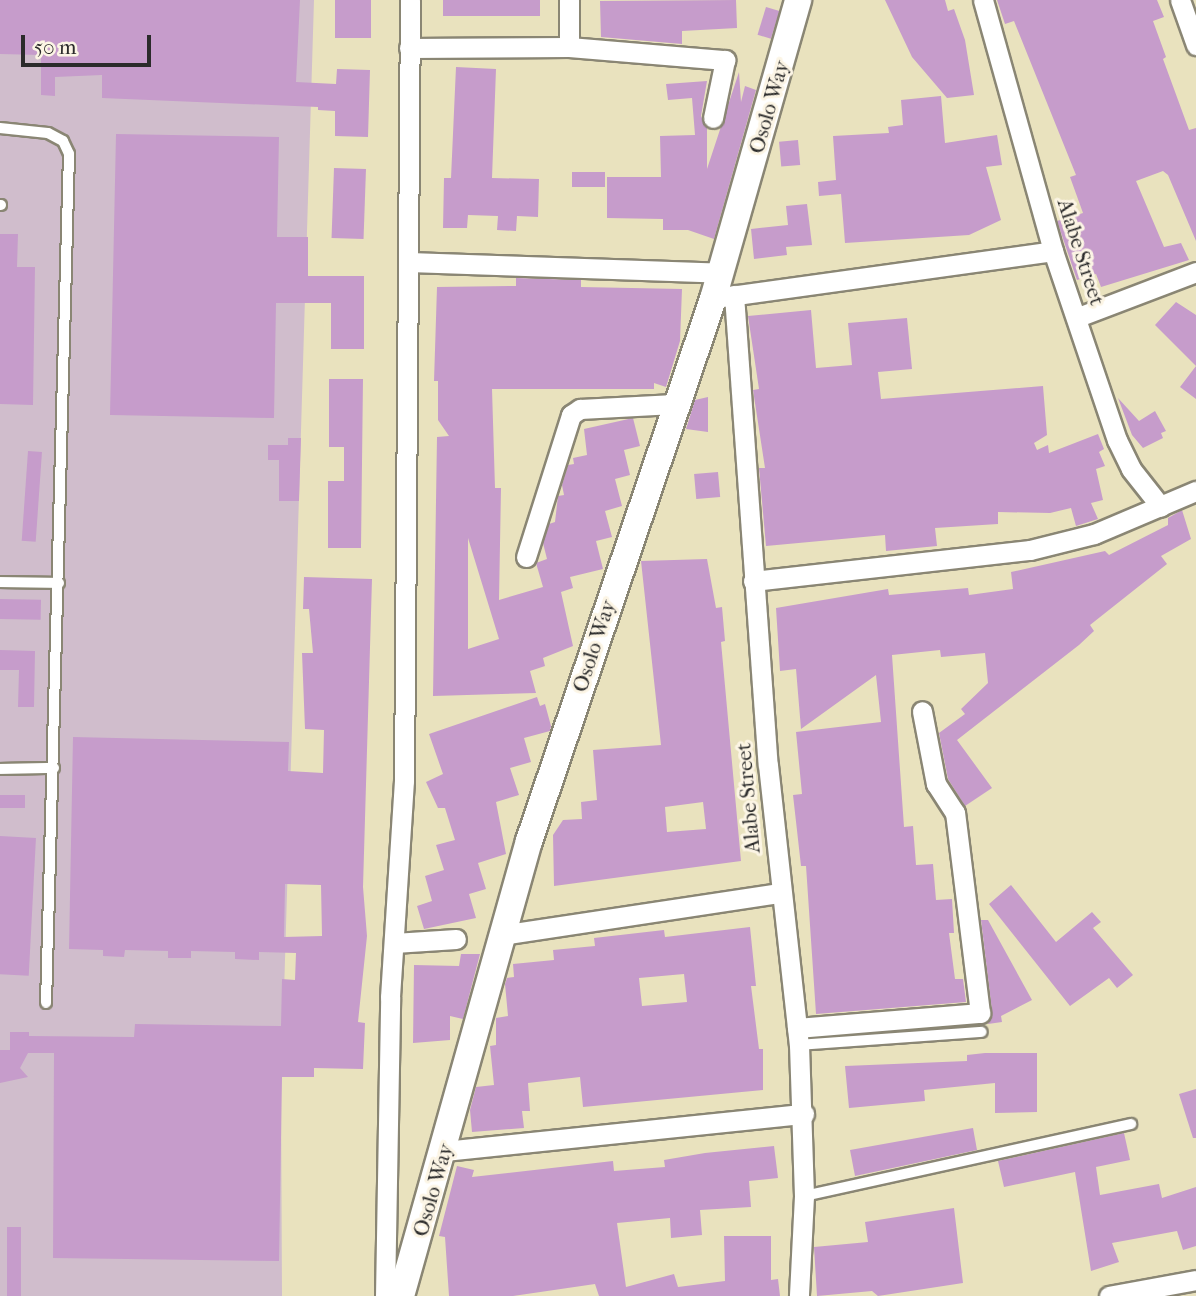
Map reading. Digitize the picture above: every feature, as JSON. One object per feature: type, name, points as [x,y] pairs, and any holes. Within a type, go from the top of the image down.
[{"type":"main road","name":"Osolo Way","points":[[401,1296],[444,1151],[501,935],[674,404],[722,289],[798,0]]},
{"type":"street","points":[[386,1296],[394,943],[404,781],[411,262],[410,0]]},
{"type":"street","points":[[569,0],[569,47]]},
{"type":"street","name":"Alabe Street","points":[[983,0],[1053,251],[1079,317],[1117,440],[1130,469],[1161,507]]},
{"type":"street","points":[[1180,0],[1196,45]]},
{"type":"street","points":[[409,48],[569,47],[725,60],[713,118]]},
{"type":"street","points":[[411,262],[722,289],[1053,251]]},
{"type":"street","points":[[1079,317],[1196,272]]},
{"type":"street","name":"Alabe Street","points":[[722,289],[804,1114],[804,1196],[799,1296]]},
{"type":"street","points":[[526,557],[571,415],[580,409],[674,404]]},
{"type":"street","points":[[753,581],[1030,550],[1094,534],[1196,491]]},
{"type":"street","points":[[798,1037],[980,1013],[953,805],[936,783],[922,711]]},
{"type":"street","points":[[501,935],[780,892]]},
{"type":"street","points":[[394,943],[456,939]]},
{"type":"street","points":[[444,1151],[804,1114]]},
{"type":"street","points":[[1109,1296],[1177,1291],[1196,1280]]},
{"type":"lane","points":[[0,128],[48,133],[63,141],[69,154],[46,1003]]},
{"type":"lane","points":[[0,582],[59,583]]},
{"type":"lane","points":[[0,769],[54,768]]},
{"type":"lane","points":[[798,1037],[982,1032]]},
{"type":"lane","points":[[804,1196],[1131,1124]]},
{"type":"shaded area","points":[[0,0],[314,0],[281,1092],[282,1296],[0,1296]]},
{"type":"building","points":[[0,0],[300,0],[296,82],[336,84],[337,69],[370,70],[368,137],[335,136],[335,111],[318,110],[318,107],[102,98],[102,75],[55,77],[55,96],[41,95],[41,55],[0,54]]},
{"type":"building","points":[[335,0],[371,0],[371,38],[335,38]]},
{"type":"building","points":[[443,0],[540,0],[540,16],[443,16]]},
{"type":"building","points":[[736,0],[737,28],[682,31],[682,44],[601,37],[600,1]]},
{"type":"building","points":[[885,0],[945,0],[948,11],[954,9],[965,40],[974,95],[947,98],[912,57]]},
{"type":"building","points":[[997,0],[1157,0],[1164,17],[1153,21],[1166,57],[1163,59],[1189,130],[1196,128],[1196,241],[1168,175],[1163,171],[1136,181],[1164,247],[1181,243],[1189,260],[1101,287],[1096,274],[1077,280],[1057,221],[1083,213],[1070,177],[1076,175],[1014,21],[1005,24]]},
{"type":"building","points":[[766,7],[779,11],[771,39],[758,35]]},
{"type":"building","points":[[456,67],[496,69],[492,178],[539,179],[538,217],[517,216],[516,231],[497,230],[498,216],[468,215],[467,228],[443,228],[444,178],[451,178]]},
{"type":"building","points":[[739,72],[741,102],[745,86],[756,90],[714,239],[688,230],[663,230],[663,219],[607,218],[607,177],[661,177],[660,136],[695,135],[692,98],[668,100],[666,84],[707,81],[701,116],[707,128],[707,169]]},
{"type":"building","points":[[941,96],[945,143],[997,135],[1002,165],[986,167],[1001,220],[969,235],[845,243],[841,194],[819,196],[818,182],[836,180],[833,136],[889,133],[888,127],[903,125],[901,100]]},
{"type":"building","points":[[116,134],[279,137],[277,237],[308,237],[308,276],[364,276],[364,349],[331,349],[331,303],[276,303],[274,418],[110,415]]},
{"type":"building","points":[[798,140],[800,165],[781,167],[779,142]]},
{"type":"building","points":[[334,168],[366,169],[364,239],[332,238]]},
{"type":"building","points":[[572,172],[605,172],[605,187],[572,187]]},
{"type":"building","points":[[807,204],[812,245],[786,247],[787,255],[754,259],[751,229],[788,225],[786,206]]},
{"type":"building","points":[[0,234],[18,234],[17,267],[35,267],[33,405],[0,404]]},
{"type":"building","points":[[516,278],[581,280],[581,287],[682,289],[680,341],[666,387],[654,383],[654,389],[492,389],[495,488],[501,488],[499,600],[543,587],[536,563],[547,559],[543,543],[549,524],[555,522],[558,496],[564,495],[562,485],[568,465],[574,464],[573,458],[587,455],[584,429],[633,418],[640,446],[624,450],[630,475],[615,479],[622,506],[605,511],[612,537],[596,541],[603,569],[570,577],[573,588],[561,592],[573,646],[543,658],[545,666],[530,671],[536,693],[433,696],[437,437],[449,436],[438,420],[438,381],[434,381],[437,287],[516,286]],"holes":[[[468,538],[499,639],[468,649]]]},
{"type":"building","points":[[1176,302],[1196,315],[1196,366],[1155,325]]},
{"type":"building","points":[[811,310],[816,368],[852,365],[848,323],[907,318],[912,369],[878,372],[881,399],[1043,386],[1047,435],[1034,443],[1037,450],[1048,445],[1049,453],[1098,434],[1104,449],[1099,452],[1105,466],[1096,469],[1103,500],[1091,503],[1098,519],[1076,526],[1071,508],[1050,513],[998,512],[998,524],[935,528],[937,546],[886,551],[885,535],[766,546],[759,468],[765,468],[753,390],[759,389],[748,316]]},
{"type":"building","points":[[1196,366],[1196,399],[1180,387]]},
{"type":"building","points":[[329,379],[363,379],[361,548],[328,548],[328,481],[344,481],[344,447],[329,447]]},
{"type":"building","points":[[708,397],[708,432],[686,429],[695,400]]},
{"type":"building","points":[[1118,398],[1139,421],[1155,411],[1166,431],[1161,433],[1163,438],[1143,448],[1132,435]]},
{"type":"building","points":[[288,438],[301,438],[299,501],[279,501],[279,460],[268,460],[268,445],[288,445]]},
{"type":"building","points":[[28,451],[42,452],[36,542],[22,541]]},
{"type":"building","points":[[718,472],[720,497],[696,499],[694,474]]},
{"type":"building","points":[[1182,510],[1191,539],[1161,556],[1167,564],[1090,625],[1094,631],[1079,645],[957,740],[992,788],[965,806],[948,779],[939,733],[965,714],[961,709],[988,683],[985,653],[941,657],[940,650],[892,655],[904,827],[913,826],[916,865],[933,864],[936,900],[952,899],[954,933],[949,933],[955,979],[963,979],[966,1002],[816,1014],[806,866],[801,866],[793,795],[802,794],[796,732],[881,722],[876,675],[801,729],[796,669],[780,671],[776,608],[888,589],[889,595],[968,588],[969,595],[1013,589],[1011,572],[1105,551],[1109,555],[1168,525],[1168,518]]},
{"type":"building","points":[[707,559],[716,608],[722,607],[725,641],[721,642],[741,861],[554,886],[553,835],[563,820],[582,819],[581,802],[597,800],[593,750],[661,745],[641,561]],"holes":[[[703,802],[706,829],[667,832],[665,807]]]},
{"type":"building","points":[[304,577],[372,579],[363,887],[367,936],[358,1022],[365,1023],[363,1069],[314,1068],[314,1077],[282,1077],[279,1261],[53,1258],[54,1053],[28,1053],[20,1068],[28,1077],[0,1083],[0,1050],[10,1050],[10,1032],[29,1032],[29,1036],[134,1037],[135,1024],[281,1026],[282,979],[295,980],[296,953],[259,952],[259,960],[235,959],[235,952],[191,951],[191,958],[168,958],[168,951],[125,950],[124,957],[103,956],[103,950],[69,949],[73,737],[289,742],[288,771],[323,773],[324,730],[305,729],[302,653],[313,653],[309,609],[303,609]],"holes":[[[285,884],[321,885],[322,936],[284,937]]]},
{"type":"building","points":[[0,599],[41,600],[41,620],[0,619]]},
{"type":"building","points":[[0,650],[35,651],[34,707],[18,707],[19,670],[0,670]]},
{"type":"building","points":[[537,697],[540,706],[545,704],[550,731],[524,738],[531,762],[510,768],[519,795],[496,802],[506,854],[478,863],[486,889],[469,894],[476,918],[424,929],[417,906],[432,901],[425,876],[444,870],[436,845],[455,840],[445,808],[438,808],[426,782],[443,774],[429,734]]},
{"type":"building","points":[[0,795],[25,795],[25,808],[0,808]]},
{"type":"building","points":[[0,836],[36,838],[29,976],[0,974]]},
{"type":"building","points":[[1011,885],[1056,942],[1092,912],[1101,922],[1093,928],[1133,975],[1117,988],[1109,978],[1070,1006],[989,904]]},
{"type":"building","points":[[981,920],[988,920],[1032,1000],[1001,1016],[1002,1022],[988,1024],[992,1011]]},
{"type":"building","points":[[750,927],[756,986],[751,986],[759,1049],[763,1049],[763,1090],[583,1107],[580,1077],[528,1083],[530,1111],[522,1111],[524,1128],[472,1132],[470,1110],[476,1087],[494,1085],[490,1046],[496,1045],[496,1018],[508,1016],[505,984],[507,978],[514,977],[513,964],[554,960],[553,950],[595,946],[594,938],[664,930],[665,937]],"holes":[[[684,974],[687,1002],[642,1006],[639,978]]]},
{"type":"building","points":[[461,954],[480,954],[463,1019],[450,1016],[450,1040],[413,1043],[414,965],[459,966]]},
{"type":"building","points":[[1037,1053],[1037,1112],[995,1113],[995,1083],[924,1090],[925,1101],[849,1108],[845,1066],[967,1061],[967,1055]]},
{"type":"building","points":[[1196,1089],[1196,1138],[1193,1138],[1179,1094]]},
{"type":"building","points":[[973,1128],[977,1150],[855,1176],[850,1150]]},
{"type":"building","points":[[1124,1133],[1130,1160],[1096,1167],[1100,1195],[1159,1184],[1162,1198],[1196,1187],[1196,1246],[1183,1250],[1177,1231],[1112,1243],[1119,1262],[1091,1271],[1075,1172],[1004,1187],[998,1161]]},
{"type":"building","points":[[774,1146],[778,1178],[749,1181],[751,1207],[700,1210],[702,1235],[671,1238],[670,1218],[617,1223],[626,1287],[674,1274],[678,1287],[725,1281],[724,1236],[771,1236],[771,1280],[778,1279],[780,1296],[599,1296],[595,1284],[513,1296],[449,1296],[445,1237],[439,1236],[457,1166],[474,1170],[472,1177],[613,1161],[614,1171],[665,1167],[664,1160]]},
{"type":"building","points":[[954,1208],[963,1283],[878,1296],[872,1291],[817,1296],[814,1247],[868,1242],[865,1222]]},
{"type":"building","points":[[7,1227],[21,1227],[21,1296],[7,1296]]}]
